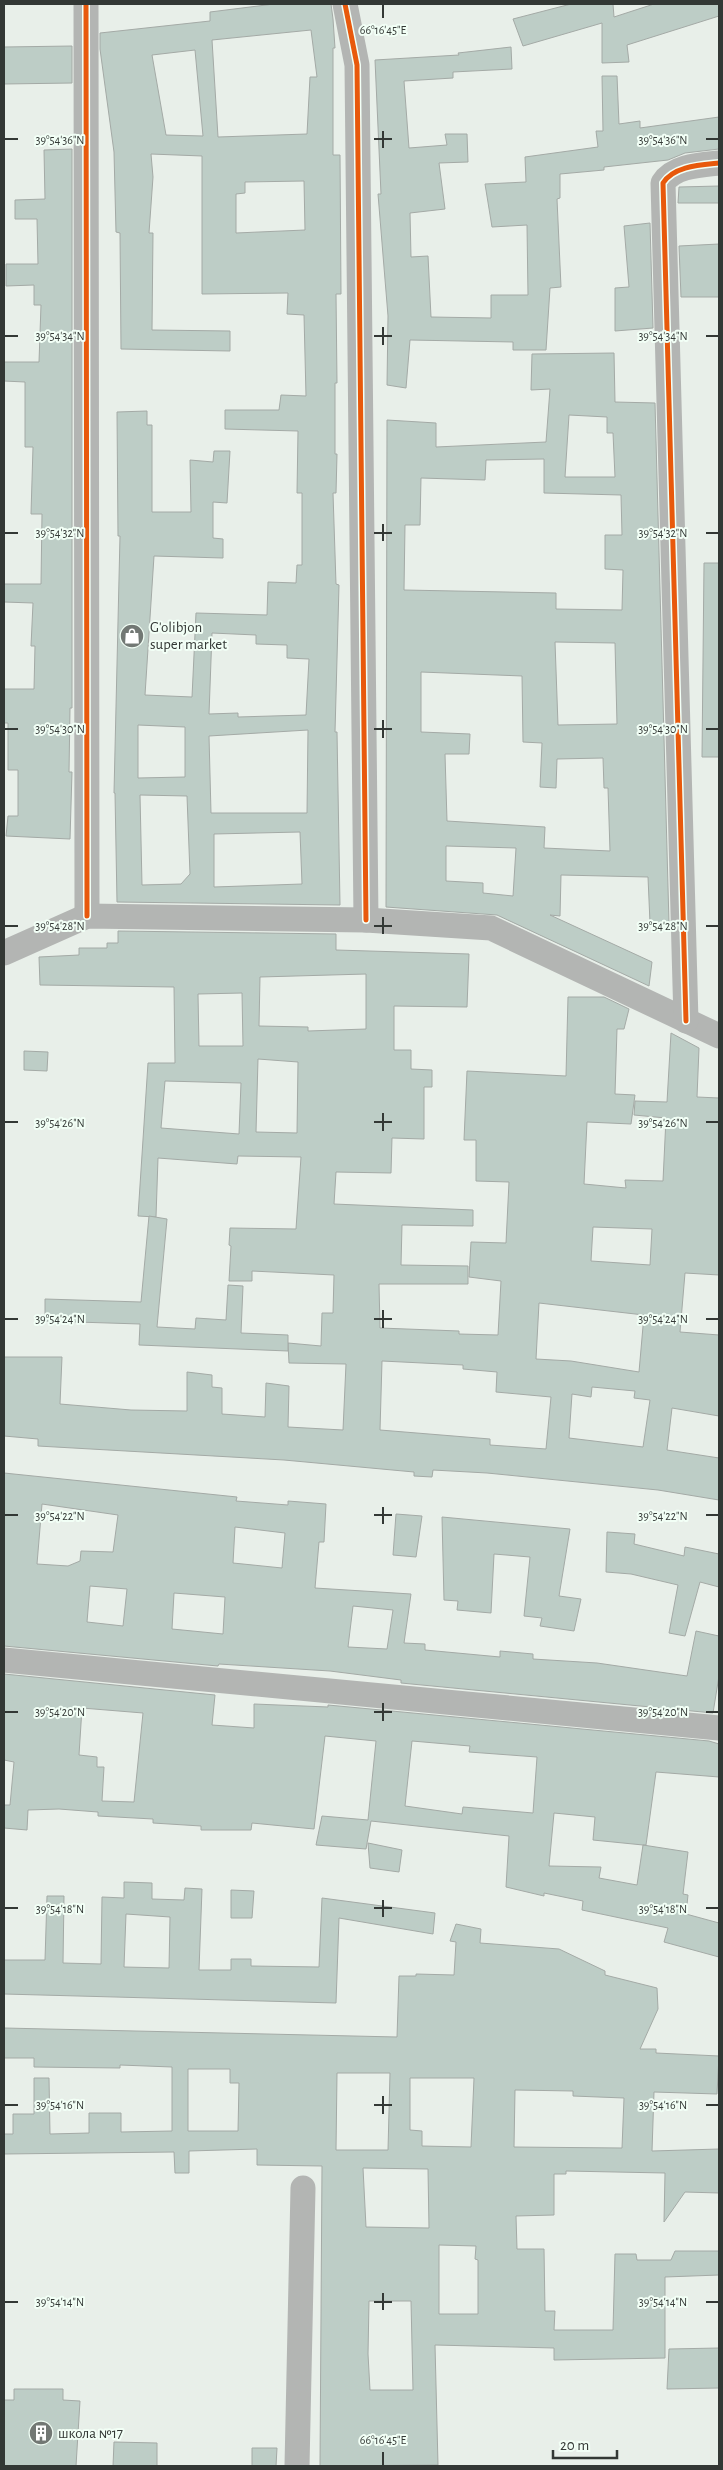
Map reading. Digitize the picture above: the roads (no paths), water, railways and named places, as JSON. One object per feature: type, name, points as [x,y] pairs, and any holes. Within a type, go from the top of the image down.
[{"type":"street","points":[[86,4],[86,916]]},
{"type":"street","points":[[345,4],[357,65],[366,920]]},
{"type":"street","points":[[686,1022],[662,183],[669,174],[698,166],[719,164]]},
{"type":"street","points":[[4,953],[86,916],[366,920],[491,928],[719,1036]]},
{"type":"street","points":[[4,1660],[719,1728]]},
{"type":"street","points":[[297,2466],[303,2188]]},
{"type":"place","name":"G'olibjon super market","points":[[132,636]]},
{"type":"place","name":"школа №17","points":[[41,2433]]}]
